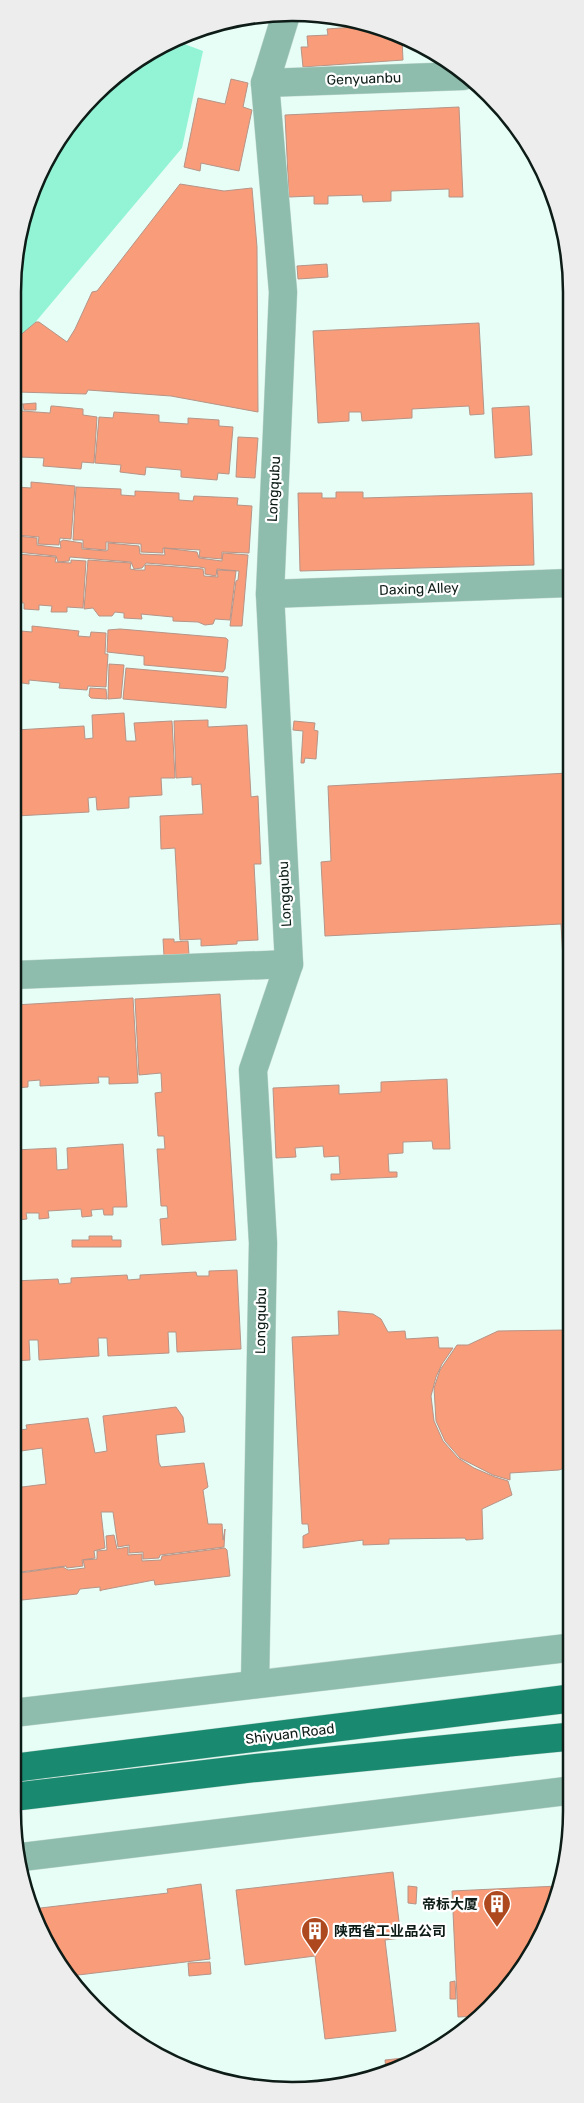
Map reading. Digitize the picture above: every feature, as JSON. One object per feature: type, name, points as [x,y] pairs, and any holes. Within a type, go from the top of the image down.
[{"type":"main road","name":"Shiyuan Road","points":[[21,1767],[563,1699]]},
{"type":"main road","points":[[21,1796],[256,1768],[563,1737]]},
{"type":"street","name":"Longqubu","points":[[254,1684],[263,1243],[254,1070],[289,964],[270,594],[283,292],[265,83],[284,21]]},
{"type":"street","name":"Genyuanbu","points":[[265,83],[456,76]]},
{"type":"street","name":"Daxing Alley","points":[[270,594],[563,583]]},
{"type":"street","points":[[21,975],[289,964]]},
{"type":"street","points":[[21,1712],[563,1648]]},
{"type":"street","points":[[25,1857],[563,1791]]},
{"type":"green space","points":[[184,44],[203,51],[182,148],[21,339],[21,292],[26,239],[30,222],[49,172],[77,127],[113,88],[142,67]]},
{"type":"building","points":[[350,27],[396,42],[402,45],[403,60],[303,67],[301,47],[308,47],[307,36],[328,35],[327,29]]},
{"type":"building","points":[[231,79],[248,83],[243,107],[252,110],[239,171],[201,163],[200,171],[184,167],[198,98],[225,104]]},
{"type":"building","points":[[459,107],[463,197],[449,197],[449,189],[391,191],[391,201],[363,202],[362,195],[328,196],[328,204],[314,204],[314,196],[289,197],[285,115]]},
{"type":"building","points":[[180,184],[224,191],[252,188],[257,247],[258,412],[171,396],[88,390],[86,394],[21,392],[21,335],[36,322],[39,322],[67,342],[92,292],[97,291]]},
{"type":"building","points":[[327,264],[328,277],[298,279],[297,266]]},
{"type":"building","points":[[479,323],[484,414],[470,415],[469,406],[412,409],[412,418],[362,421],[361,412],[349,412],[349,421],[318,423],[313,331]]},
{"type":"building","points":[[21,403],[22,411],[50,413],[51,406],[53,406],[83,409],[83,415],[97,417],[94,463],[82,462],[81,469],[43,466],[44,458],[21,457]]},
{"type":"building","points":[[36,403],[36,410],[24,410],[23,404]]},
{"type":"building","points":[[529,406],[532,455],[495,458],[492,408]]},
{"type":"building","points":[[114,412],[159,415],[159,422],[188,424],[188,418],[219,420],[219,426],[233,427],[229,474],[218,473],[217,480],[181,477],[181,470],[146,467],[145,475],[120,472],[121,465],[95,463],[99,417],[113,418]]},
{"type":"building","points":[[238,437],[258,438],[255,478],[236,477]]},
{"type":"building","points":[[31,482],[75,486],[71,539],[60,538],[59,545],[38,544],[39,537],[21,535],[21,487],[31,488]]},
{"type":"building","points":[[76,487],[121,489],[121,495],[135,496],[135,491],[179,493],[179,500],[193,501],[194,496],[238,498],[237,505],[252,506],[249,553],[222,552],[222,559],[199,557],[200,550],[163,548],[163,553],[141,552],[141,544],[106,542],[106,550],[83,548],[83,540],[73,540]]},
{"type":"building","points":[[336,492],[363,492],[363,498],[532,493],[534,565],[300,571],[298,493],[322,493],[322,498],[336,498]]},
{"type":"building","points":[[21,536],[37,538],[37,545],[61,548],[60,542],[63,540],[82,543],[82,549],[106,551],[108,550],[108,543],[139,546],[140,554],[165,555],[164,548],[197,552],[199,558],[222,561],[223,553],[248,555],[242,626],[230,626],[239,571],[217,569],[216,576],[205,574],[205,568],[199,567],[146,563],[142,568],[134,569],[131,562],[70,557],[69,561],[58,562],[56,556],[21,552]]},
{"type":"building","points":[[21,554],[56,557],[55,562],[71,563],[71,560],[86,561],[83,608],[67,607],[67,612],[51,612],[52,606],[39,605],[39,610],[24,609],[24,603],[21,603]]},
{"type":"building","points":[[88,560],[131,563],[130,569],[136,570],[145,570],[145,565],[203,569],[204,576],[218,577],[217,570],[236,571],[230,620],[215,619],[213,624],[205,625],[198,622],[173,621],[173,617],[141,614],[142,619],[124,618],[124,613],[115,612],[112,616],[99,616],[93,608],[84,609]]},
{"type":"building","points":[[32,626],[79,631],[78,636],[90,637],[91,632],[106,633],[105,654],[108,654],[106,687],[88,686],[87,690],[59,688],[60,683],[29,680],[29,684],[21,683],[21,631],[32,632]]},
{"type":"building","points":[[120,629],[226,638],[228,640],[225,669],[223,672],[144,665],[144,656],[107,652],[108,630]]},
{"type":"building","points":[[109,664],[124,665],[121,698],[108,699]]},
{"type":"building","points":[[126,668],[228,677],[226,708],[123,699]]},
{"type":"building","points":[[90,688],[106,689],[107,699],[91,698],[89,696]]},
{"type":"building","points":[[124,713],[126,741],[136,741],[134,723],[172,721],[175,778],[161,778],[162,795],[129,797],[129,808],[97,810],[96,797],[88,798],[89,812],[21,816],[21,730],[84,726],[85,739],[93,738],[92,715]]},
{"type":"building","points":[[208,720],[208,727],[247,725],[251,797],[258,796],[261,864],[254,864],[258,940],[237,941],[237,944],[201,946],[201,939],[180,940],[175,848],[161,849],[160,816],[203,814],[201,784],[192,785],[192,777],[176,778],[174,721]]},
{"type":"building","points":[[294,721],[315,723],[314,730],[318,731],[316,759],[305,758],[304,763],[301,763],[303,731],[293,730]]},
{"type":"building","points":[[563,773],[563,960],[561,924],[325,936],[321,862],[331,861],[328,786]]},
{"type":"building","points":[[163,939],[174,939],[174,942],[188,941],[189,955],[164,956]]},
{"type":"building","points":[[220,994],[236,1240],[162,1245],[160,1219],[168,1218],[167,1206],[161,1206],[157,1149],[165,1149],[164,1136],[158,1136],[155,1093],[162,1092],[161,1073],[139,1075],[135,999]]},
{"type":"building","points":[[133,998],[138,1083],[109,1084],[109,1077],[98,1077],[99,1083],[40,1086],[40,1080],[28,1081],[28,1087],[21,1088],[21,1005]]},
{"type":"building","points":[[447,1079],[450,1149],[433,1149],[432,1141],[403,1142],[403,1153],[388,1154],[389,1172],[397,1172],[397,1177],[331,1180],[331,1174],[340,1174],[339,1156],[324,1157],[323,1146],[295,1148],[296,1157],[276,1158],[273,1088],[339,1085],[339,1094],[381,1092],[381,1082]]},
{"type":"building","points":[[123,1144],[127,1207],[113,1207],[113,1215],[104,1215],[103,1209],[91,1210],[92,1216],[82,1217],[81,1209],[48,1211],[49,1218],[39,1219],[39,1213],[26,1213],[27,1219],[21,1220],[21,1150],[56,1148],[57,1170],[68,1169],[67,1148]]},
{"type":"building","points":[[89,1236],[112,1236],[112,1240],[121,1240],[121,1247],[72,1247],[72,1240],[89,1240]]},
{"type":"building","points":[[237,1270],[241,1349],[177,1352],[176,1332],[168,1332],[169,1353],[108,1356],[107,1338],[98,1338],[99,1356],[39,1360],[38,1340],[29,1340],[30,1360],[21,1361],[21,1281],[58,1279],[59,1284],[71,1283],[71,1278],[127,1275],[128,1280],[140,1279],[140,1275],[196,1272],[197,1276],[209,1276],[209,1271]]},
{"type":"building","points":[[338,1311],[373,1314],[381,1319],[388,1332],[405,1331],[406,1339],[438,1337],[439,1348],[453,1348],[436,1377],[431,1396],[434,1421],[443,1441],[458,1458],[474,1468],[508,1481],[512,1495],[482,1509],[483,1539],[389,1539],[389,1544],[363,1545],[363,1540],[303,1548],[303,1536],[309,1533],[308,1524],[302,1524],[292,1337],[339,1335]]},
{"type":"building","points":[[563,1330],[563,1468],[510,1473],[510,1480],[493,1475],[460,1458],[445,1441],[436,1421],[434,1388],[440,1370],[457,1345],[468,1345],[498,1331]]},
{"type":"building","points":[[176,1407],[183,1417],[185,1432],[156,1435],[159,1463],[161,1467],[204,1463],[208,1487],[203,1490],[208,1524],[222,1524],[223,1540],[225,1529],[224,1547],[143,1559],[143,1552],[129,1553],[129,1545],[118,1547],[113,1512],[101,1512],[105,1548],[94,1551],[95,1558],[82,1560],[83,1566],[67,1568],[66,1566],[21,1572],[21,1487],[46,1484],[42,1448],[21,1451],[21,1430],[27,1429],[26,1425],[88,1418],[95,1453],[107,1451],[103,1416]]},
{"type":"building","points":[[114,1535],[117,1549],[128,1547],[128,1555],[142,1554],[142,1561],[161,1560],[162,1556],[225,1548],[227,1550],[230,1576],[155,1585],[154,1580],[100,1591],[100,1587],[80,1589],[77,1594],[21,1600],[21,1573],[63,1567],[68,1570],[85,1568],[83,1560],[97,1559],[97,1551],[107,1550],[106,1536]]},
{"type":"building","name":"陕西省工业品公司","points":[[393,1872],[401,1938],[385,1940],[396,2031],[325,2039],[315,1956],[245,1965],[236,1890]]},
{"type":"building","points":[[201,1884],[210,1959],[76,1975],[49,1931],[40,1908],[168,1893],[167,1889]]},
{"type":"building","points":[[408,1886],[417,1887],[416,1904],[408,1903]]},
{"type":"building","name":"帝标大厦","points":[[552,1886],[535,1931],[517,1961],[496,1990],[469,2016],[458,2017],[452,1891]]},
{"type":"building","points":[[210,1962],[211,1974],[189,1976],[188,1963]]},
{"type":"building","points":[[455,1981],[456,1999],[450,1999],[450,1982]]},
{"type":"building","points":[[403,2058],[385,2065],[385,2060]]},
{"type":"place","name":"帝标大厦","points":[[497,1928]]},
{"type":"place","name":"陕西省工业品公司","points":[[315,1955]]}]
